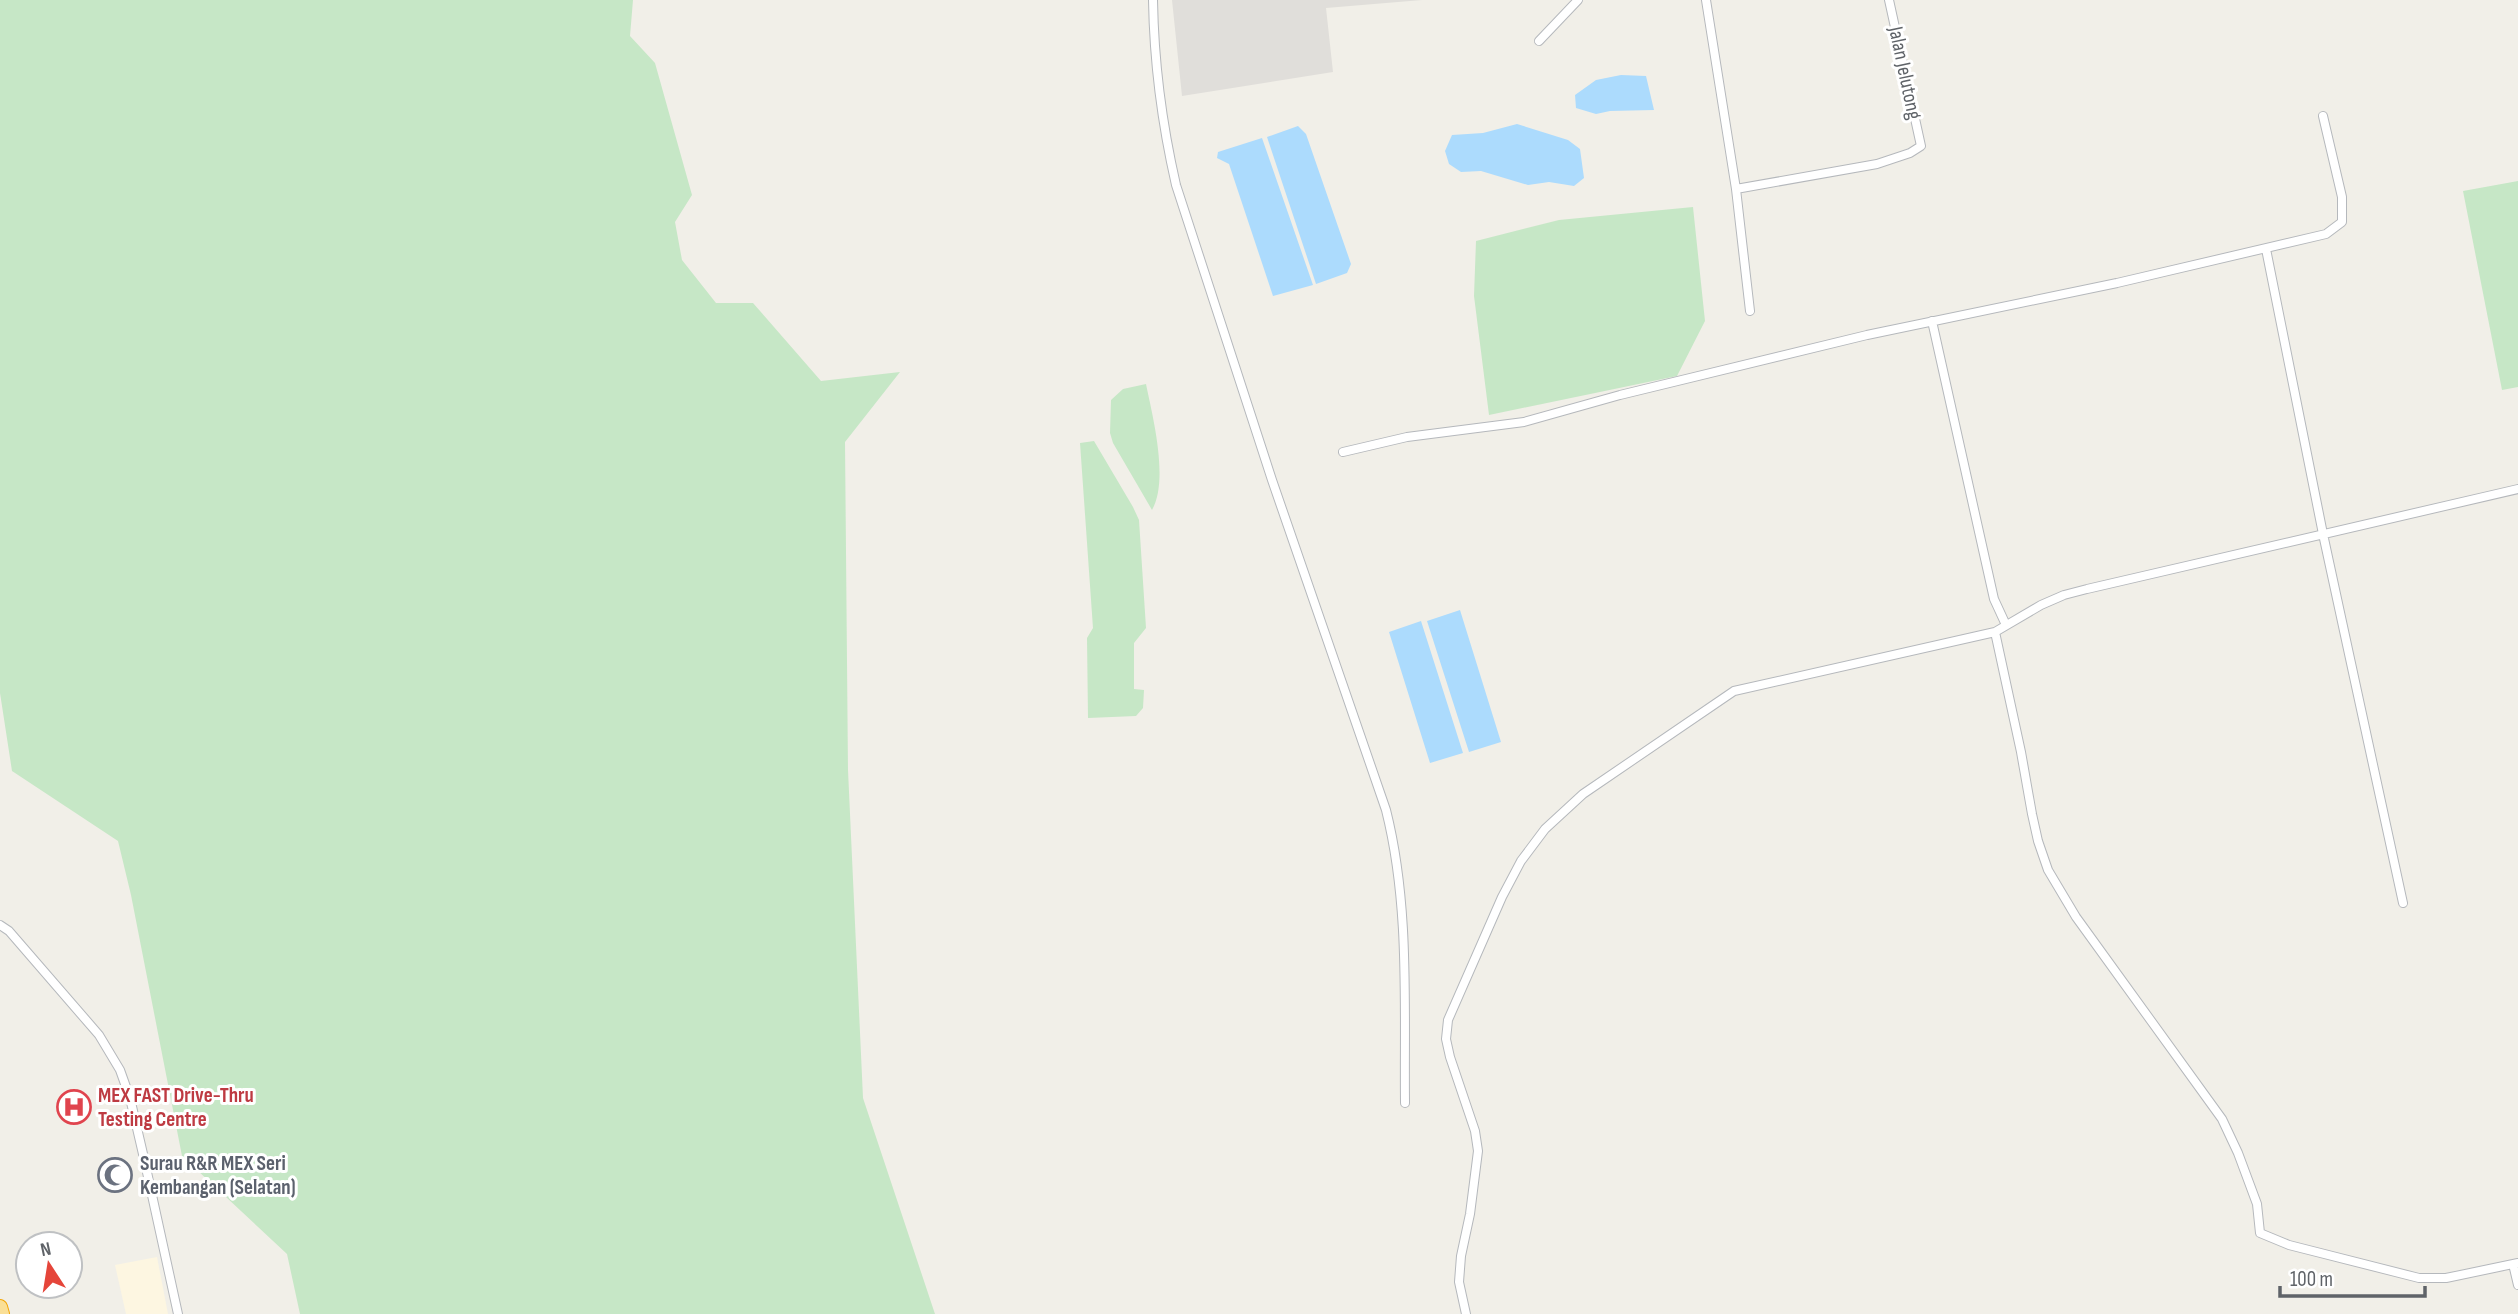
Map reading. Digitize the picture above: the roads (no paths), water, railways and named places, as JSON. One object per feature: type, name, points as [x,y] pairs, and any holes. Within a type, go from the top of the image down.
[{"type":"highway","points":[[0,1307],[2,1314]]},
{"type":"street","points":[[1153,0],[1158,94],[1176,185],[1394,840],[1402,918],[1405,1103]]},
{"type":"street","points":[[1539,41],[1578,0]]},
{"type":"street","points":[[1706,0],[1736,189],[1750,311]]},
{"type":"street","name":"Jalan Jelutong","points":[[1736,189],[1878,164],[1910,153],[1921,146],[1889,0]]},
{"type":"street","points":[[1343,452],[1407,437],[1524,422],[1620,395],[1932,321],[2112,284],[2326,234],[2342,222],[2342,197],[2323,116]]},
{"type":"street","points":[[2266,249],[2323,534],[2403,903]]},
{"type":"street","points":[[1932,321],[1994,599],[2006,625]]},
{"type":"street","points":[[1466,1314],[1459,1283],[1461,1255],[1470,1214],[1478,1151],[1473,1123],[1446,1039],[1448,1020],[1502,897],[1521,861],[1545,829],[1583,794],[1734,691],[1752,685],[1995,632],[2064,595],[2518,489]]},
{"type":"street","points":[[1995,632],[2038,841],[2048,870],[2083,926],[2222,1119],[2257,1204],[2260,1233],[2289,1245],[2419,1278],[2446,1278],[2516,1263],[2518,1285]]},
{"type":"street","points":[[0,925],[9,931],[99,1035],[120,1070],[143,1154],[178,1314]]},
{"type":"water","points":[[1621,75],[1646,76],[1654,110],[1596,114],[1576,108],[1575,95],[1596,80]]},
{"type":"water","points":[[1517,124],[1568,140],[1580,149],[1584,178],[1574,186],[1549,182],[1528,185],[1481,171],[1461,172],[1449,164],[1445,151],[1452,135],[1483,133]]},
{"type":"water","points":[[1298,126],[1306,134],[1351,264],[1347,273],[1316,284],[1267,137]]},
{"type":"water","points":[[1262,138],[1313,285],[1273,296],[1229,164],[1217,158],[1218,152]]},
{"type":"water","points":[[1460,610],[1501,742],[1469,752],[1427,621]]},
{"type":"water","points":[[1421,621],[1463,753],[1430,763],[1389,632]]},
{"type":"place","name":"MEX FAST Drive-Thru Testing Centre","points":[[74,1107]]},
{"type":"place","name":"Surau R&R MEX Seri Kembangan (Selatan)","points":[[115,1175]]}]
